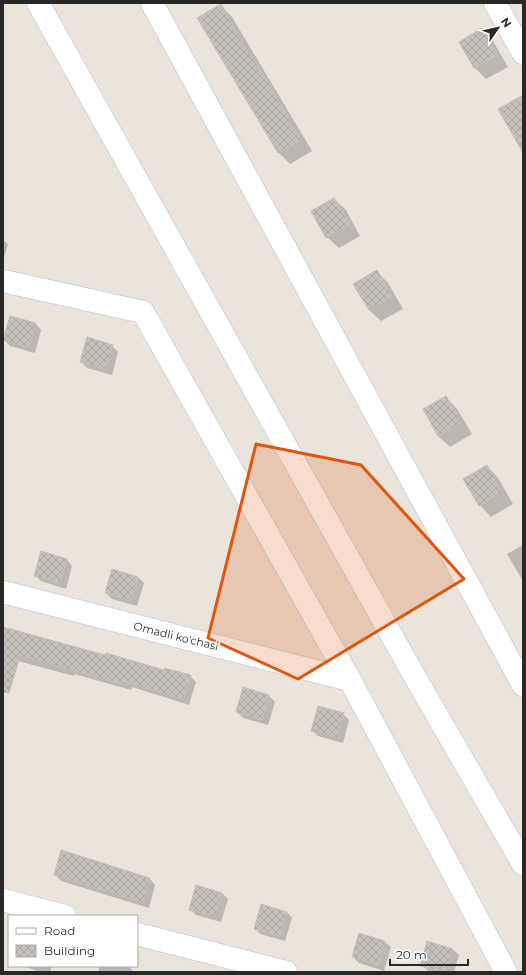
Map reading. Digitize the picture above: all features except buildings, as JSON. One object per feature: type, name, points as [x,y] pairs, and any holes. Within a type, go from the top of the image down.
[{"type":"street","points":[[38,3],[415,677],[523,864]]},
{"type":"street","points":[[152,3],[523,685]]},
{"type":"street","points":[[495,3],[523,53]]},
{"type":"street","points":[[3,281],[143,312],[350,680],[506,972]]},
{"type":"street","name":"Omadli ko'chasi","points":[[3,592],[350,680]]},
{"type":"street","points":[[3,900],[61,915]]},
{"type":"street","points":[[138,934],[286,972]]},
{"type":"highlighted area","points":[[256,444],[361,465],[464,579],[298,679],[208,638]]}]
